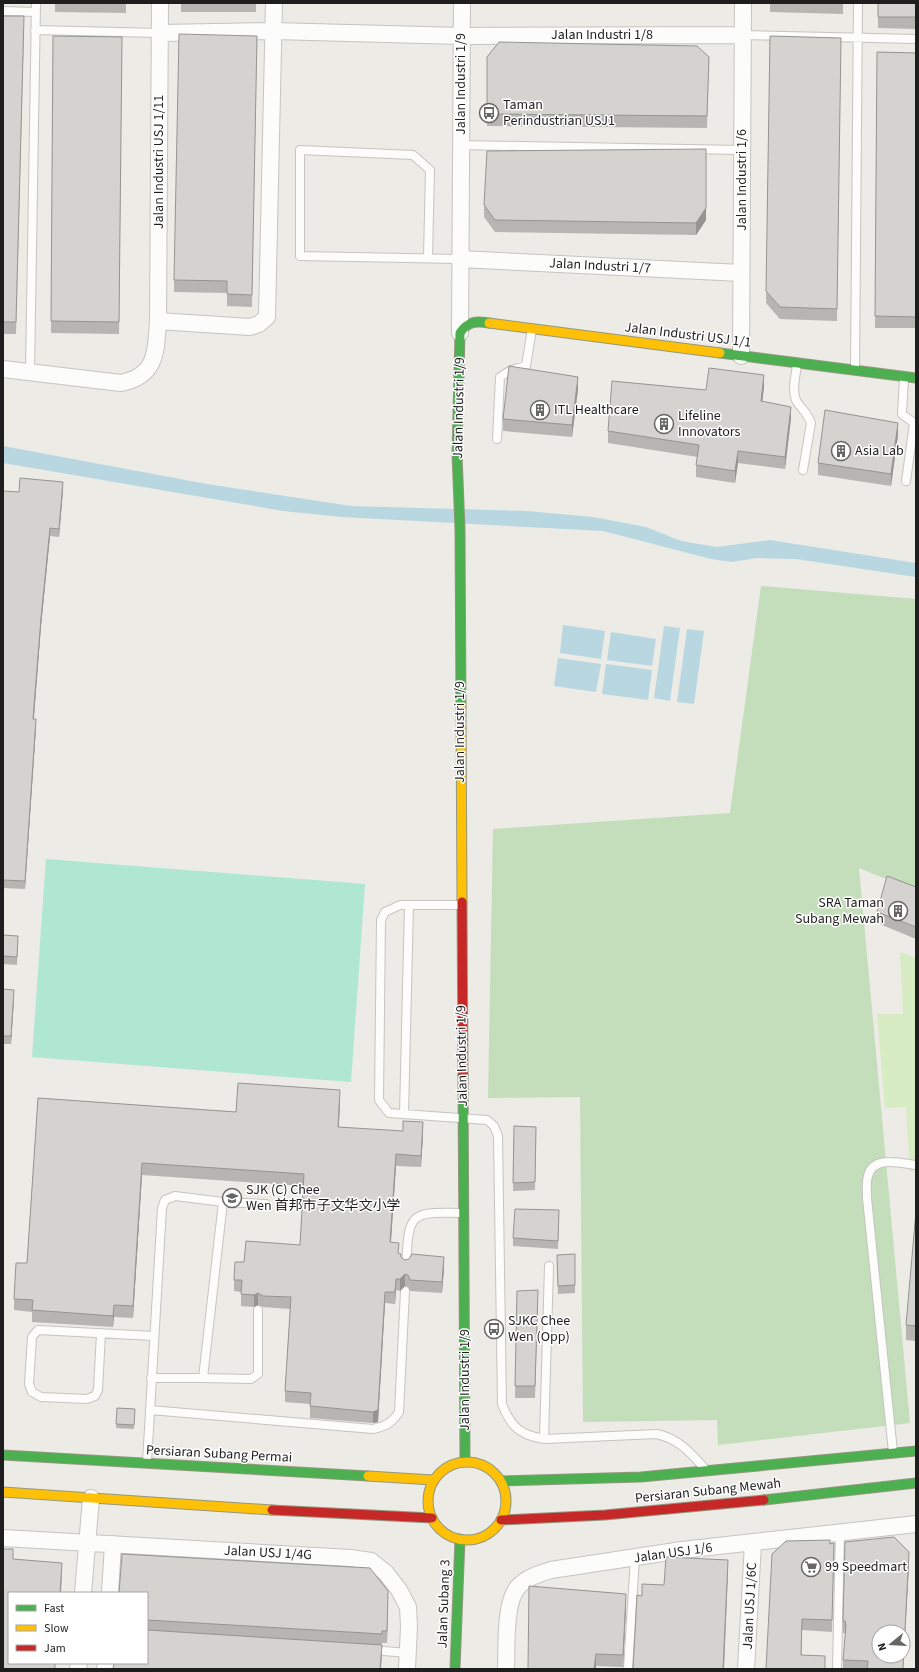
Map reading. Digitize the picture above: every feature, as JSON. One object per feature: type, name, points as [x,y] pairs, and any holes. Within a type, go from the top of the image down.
[{"type":"main road","name":"Jalan Industri USJ 1/1","points":[[460,333],[465,325],[475,321],[916,378]]},
{"type":"main road","name":"Jalan Industri 1/9","points":[[460,333],[457,454],[460,529],[465,1461]]},
{"type":"main road","name":"Persiaran Subang Mewah","points":[[502,1481],[641,1477],[916,1451]]},
{"type":"main road","name":"Persiaran Subang Permai","points":[[3,1455],[433,1480]]},
{"type":"main road","points":[[465,1461],[476,1462],[486,1466],[495,1472],[502,1481],[506,1491],[507,1501],[501,1520],[494,1530],[484,1536],[472,1540],[460,1539],[444,1532],[432,1518],[428,1499],[433,1480],[447,1467],[465,1461]]},
{"type":"main road","name":"Persiaran Subang Mewah","points":[[501,1520],[568,1519],[738,1503],[916,1483]]},
{"type":"main road","points":[[3,1492],[339,1514],[432,1518]]},
{"type":"main road","name":"Jalan Subang 3","points":[[455,1669],[460,1539]]},
{"type":"street","name":"Jalan Industri USJ 1/11","points":[[3,369],[121,383],[134,380],[144,374],[156,353],[158,321],[160,3]]},
{"type":"street","points":[[158,321],[250,327],[260,324],[267,317],[269,308],[274,3]]},
{"type":"street","name":"Jalan Industri 1/9","points":[[460,333],[459,259],[462,3]]},
{"type":"street","name":"Jalan Industri 1/6","points":[[741,356],[743,3]]},
{"type":"street","name":"Jalan Industri 1/8","points":[[160,33],[274,31],[461,36],[743,35]]},
{"type":"street","name":"Jalan Industri 1/7","points":[[459,259],[741,273]]},
{"type":"street","points":[[83,1592],[86,1542],[91,1498]]},
{"type":"street","name":"Jalan USJ 1/6","points":[[506,1669],[510,1602],[518,1588],[533,1575],[551,1570],[635,1558],[916,1524]]},
{"type":"street","name":"Jalan USJ 1/4G","points":[[3,1538],[350,1558],[371,1561],[386,1573],[399,1590],[408,1607],[409,1626],[407,1669]]},
{"type":"street","name":"Jalan USJ 1/6C","points":[[746,1669],[753,1543]]},
{"type":"street","points":[[110,1592],[114,1544]]},
{"type":"lane","points":[[30,372],[36,3]]},
{"type":"lane","points":[[855,370],[858,3]]},
{"type":"lane","points":[[3,11],[36,12]]},
{"type":"lane","points":[[35,30],[160,33]]},
{"type":"lane","points":[[743,35],[916,39]]},
{"type":"lane","points":[[460,145],[742,150]]},
{"type":"lane","points":[[428,258],[430,170],[413,155],[300,150],[300,256],[459,259]]},
{"type":"lane","points":[[498,439],[500,377],[511,370],[526,366],[532,328]]},
{"type":"lane","points":[[798,363],[795,394],[796,400],[809,417],[811,423],[803,470]]},
{"type":"lane","points":[[904,377],[902,414],[914,423],[906,481]]},
{"type":"lane","points":[[461,904],[409,905],[392,908],[384,912],[381,920],[379,1100],[390,1113],[487,1120],[494,1126],[498,1136],[502,1404],[508,1417],[518,1430],[530,1436],[544,1439],[657,1434],[670,1437],[682,1445],[707,1471]]},
{"type":"lane","points":[[404,1114],[409,905]]},
{"type":"lane","points":[[893,1454],[891,1420],[867,1198],[868,1175],[876,1165],[891,1161],[916,1165]]},
{"type":"lane","points":[[146,1464],[162,1208],[165,1200],[175,1196],[223,1202],[266,1204]]},
{"type":"lane","points":[[203,1378],[223,1202]]},
{"type":"lane","points":[[406,1266],[408,1230],[412,1221],[421,1214],[464,1213]]},
{"type":"lane","points":[[544,1439],[549,1266]]},
{"type":"lane","points":[[150,1410],[373,1428],[383,1427],[393,1421],[399,1412],[405,1291]]},
{"type":"lane","points":[[151,1378],[251,1379],[258,1374],[258,1310]]},
{"type":"lane","points":[[101,1333],[98,1390],[95,1396],[87,1399],[41,1397],[32,1392],[29,1384],[32,1337],[38,1330],[101,1333],[154,1336]]},
{"type":"lane","points":[[837,1669],[840,1532]]},
{"type":"lane","points":[[628,1669],[635,1558]]},
{"type":"lane","points":[[360,1650],[408,1653]]},
{"type":"green space","points":[[761,586],[916,599],[916,891],[859,868],[910,1423],[718,1445],[717,1420],[583,1422],[580,1097],[488,1098],[493,829],[730,813]]},
{"type":"green space","points":[[46,859],[365,884],[351,1082],[32,1057]]},
{"type":"green space","points":[[900,952],[916,958],[916,1171],[910,1171],[906,1107],[885,1108],[877,1014],[903,1014]]},
{"type":"water","points":[[3,446],[207,484],[351,506],[527,511],[593,517],[646,527],[681,541],[717,547],[770,540],[916,563],[916,577],[796,559],[757,558],[732,562],[711,559],[603,531],[342,517],[283,511],[3,463]]},
{"type":"water","points":[[563,625],[605,631],[601,659],[560,653]]},
{"type":"water","points":[[664,626],[680,628],[670,701],[654,698]]},
{"type":"water","points":[[687,629],[704,631],[694,704],[677,702]]},
{"type":"water","points":[[611,632],[656,639],[652,666],[607,660]]},
{"type":"water","points":[[558,658],[601,664],[596,692],[554,686]]},
{"type":"water","points":[[606,664],[652,670],[648,700],[602,694]]},
{"type":"building","points":[[878,3],[916,3],[916,17],[878,17]]},
{"type":"building","points":[[3,16],[24,16],[16,322],[3,322]]},
{"type":"building","points":[[179,34],[257,36],[252,295],[227,294],[227,281],[174,280]]},
{"type":"building","points":[[53,36],[122,37],[119,322],[51,321]]},
{"type":"building","points":[[770,36],[841,38],[837,309],[780,307],[766,291]]},
{"type":"building","points":[[499,42],[697,46],[709,57],[707,116],[487,114],[487,57]]},
{"type":"building","points":[[877,52],[916,53],[916,317],[875,316]]},
{"type":"building","points":[[706,149],[706,208],[696,223],[495,220],[484,205],[487,151]]},
{"type":"building","name":"ITL Healthcare","points":[[509,366],[578,377],[572,425],[503,419]]},
{"type":"building","points":[[709,368],[764,375],[761,401],[791,407],[785,457],[738,451],[735,471],[696,465],[699,445],[608,431],[612,381],[706,390]]},
{"type":"building","points":[[825,410],[898,423],[891,474],[818,463]]},
{"type":"building","points":[[20,478],[63,482],[59,529],[50,528],[41,618],[33,719],[36,719],[25,881],[3,880],[3,491],[19,492]]},
{"type":"building","name":"SRA Taman Subang Mewah","points":[[887,876],[916,887],[916,927],[877,912]]},
{"type":"building","points":[[3,935],[18,936],[17,957],[3,956]]},
{"type":"building","points":[[3,989],[14,990],[11,1036],[3,1036]]},
{"type":"building","points":[[238,1083],[340,1090],[338,1127],[403,1131],[403,1121],[423,1122],[421,1156],[396,1154],[390,1242],[399,1243],[398,1253],[401,1254],[401,1257],[405,1260],[409,1259],[412,1254],[444,1257],[442,1282],[410,1280],[408,1275],[405,1274],[400,1279],[396,1279],[395,1292],[385,1292],[378,1410],[373,1412],[310,1406],[311,1393],[285,1391],[291,1297],[263,1296],[258,1293],[254,1295],[241,1294],[242,1280],[234,1280],[235,1262],[244,1262],[246,1241],[300,1245],[304,1174],[142,1163],[133,1306],[114,1305],[113,1316],[32,1310],[33,1300],[14,1299],[16,1263],[27,1263],[38,1098],[236,1112]]},
{"type":"building","points":[[514,1126],[536,1127],[535,1182],[513,1183]]},
{"type":"building","points":[[515,1209],[559,1210],[558,1241],[513,1238]]},
{"type":"building","points":[[916,1211],[916,1326],[906,1325]]},
{"type":"building","points":[[575,1254],[575,1285],[558,1286],[557,1255]]},
{"type":"building","points":[[538,1290],[535,1386],[515,1386],[517,1291]]},
{"type":"building","points":[[117,1408],[135,1409],[134,1425],[116,1424]]},
{"type":"building","points":[[894,1537],[909,1552],[905,1624],[871,1624],[871,1664],[903,1664],[903,1669],[867,1669],[868,1661],[843,1660],[846,1625],[845,1621],[843,1621],[845,1542]]},
{"type":"building","points":[[830,1540],[830,1544],[834,1543],[832,1620],[802,1619],[801,1655],[825,1656],[825,1669],[766,1669],[772,1554],[786,1541]]},
{"type":"building","points":[[3,1549],[13,1549],[13,1559],[62,1563],[60,1592],[8,1592],[8,1664],[55,1664],[55,1669],[3,1669]]},
{"type":"building","points":[[122,1554],[370,1568],[388,1591],[387,1631],[382,1631],[382,1634],[148,1620],[148,1592],[119,1592]]},
{"type":"building","points":[[666,1557],[728,1560],[723,1669],[633,1669],[637,1595],[642,1596],[642,1584],[664,1585]]},
{"type":"building","points":[[529,1586],[626,1594],[623,1655],[596,1654],[594,1669],[528,1669]]},
{"type":"building","points":[[148,1630],[382,1645],[380,1669],[113,1669],[114,1664],[148,1664]]},
{"type":"traffic: fast","points":[[461,708],[460,529],[457,454],[460,333],[469,324],[480,322],[489,323]]},
{"type":"traffic: fast","points":[[720,353],[916,378]]},
{"type":"traffic: fast","points":[[463,1075],[465,1461]]},
{"type":"traffic: fast","points":[[501,1481],[641,1477],[916,1451]]},
{"type":"traffic: fast","points":[[3,1455],[368,1476]]},
{"type":"traffic: fast","points":[[764,1500],[916,1483]]},
{"type":"traffic: fast","points":[[455,1669],[460,1539]]},
{"type":"traffic: slow","points":[[489,323],[720,353]]},
{"type":"traffic: slow","points":[[461,708],[462,902]]},
{"type":"traffic: slow","points":[[459,1462],[475,1462],[489,1468],[500,1479],[506,1493],[506,1501],[506,1509],[500,1523],[489,1534],[475,1540],[459,1540],[445,1534],[434,1523],[428,1509],[428,1493],[434,1479],[445,1468],[459,1462]]},
{"type":"traffic: slow","points":[[368,1476],[433,1480]]},
{"type":"traffic: slow","points":[[3,1492],[272,1510]]},
{"type":"traffic: jam","points":[[462,902],[463,1075]]},
{"type":"traffic: jam","points":[[501,1520],[605,1515],[764,1500]]},
{"type":"traffic: jam","points":[[272,1510],[432,1518]]},
{"type":"place","name":"Taman Perindustrian USJ1","points":[[489,113]]},
{"type":"place","name":"ITL Healthcare","points":[[540,410]]},
{"type":"place","name":"Lifeline Innovators","points":[[664,424]]},
{"type":"place","name":"Asia Lab","points":[[841,451]]},
{"type":"place","name":"SRA Taman Subang Mewah","points":[[898,911]]},
{"type":"place","name":"SJK (C) Chee Wen 首邦市子文华文小学","points":[[232,1198]]},
{"type":"place","name":"SJKC Chee Wen (Opp)","points":[[494,1329]]},
{"type":"place","name":"99 Speedmart","points":[[811,1567]]}]
